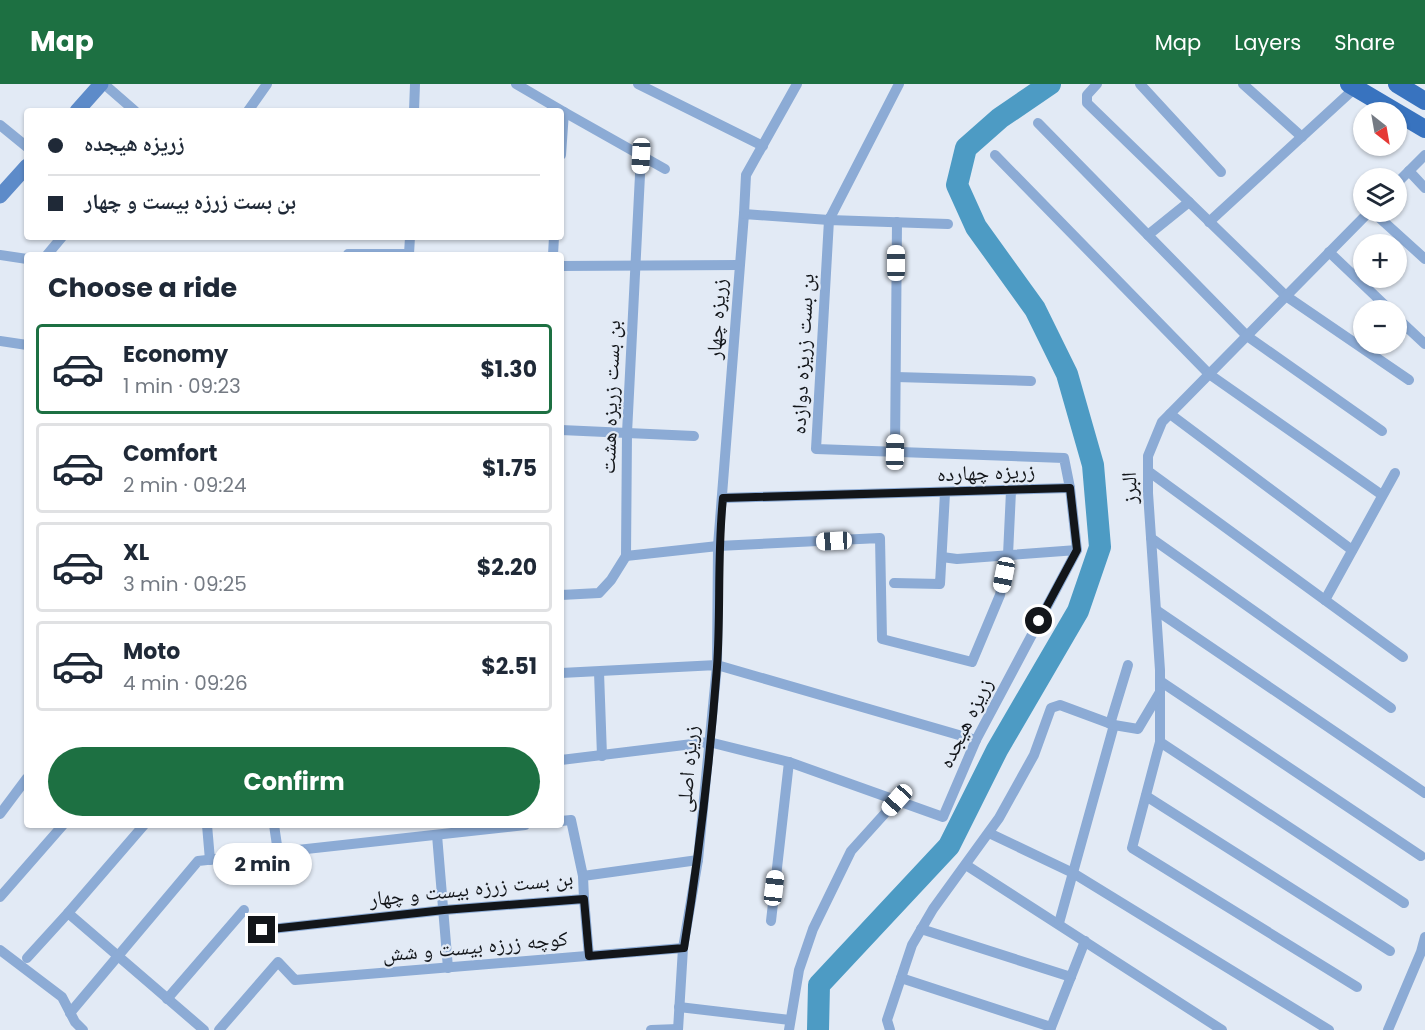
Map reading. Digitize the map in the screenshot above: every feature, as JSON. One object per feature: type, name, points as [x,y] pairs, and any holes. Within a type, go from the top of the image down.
[{"type":"main road","points":[[80,108],[103,84]]},
{"type":"main road","points":[[1396,84],[1425,101]]},
{"type":"main road","points":[[1352,86],[1425,129]]},
{"type":"main road","points":[[0,196],[24,169]]},
{"type":"street","points":[[103,84],[131,108]]},
{"type":"street","points":[[250,108],[267,84]]},
{"type":"street","points":[[414,108],[415,84]]},
{"type":"street","points":[[516,84],[557,108]]},
{"type":"street","points":[[638,84],[763,146]]},
{"type":"street","name":"زریزه چهار","points":[[717,665],[718,546],[746,175],[796,84]]},
{"type":"street","points":[[829,220],[899,84]]},
{"type":"street","points":[[1097,84],[1085,98],[1087,103],[1286,296],[1409,380]]},
{"type":"street","points":[[1140,84],[1221,172]]},
{"type":"street","points":[[1243,84],[1302,137]]},
{"type":"street","points":[[1209,222],[1302,137],[1352,86]]},
{"type":"street","points":[[564,112],[665,170]]},
{"type":"street","points":[[1038,123],[1246,336],[1382,431]]},
{"type":"street","points":[[0,125],[24,145]]},
{"type":"street","points":[[995,155],[1209,374],[1382,495]]},
{"type":"street","points":[[1425,155],[1409,171],[1425,188]]},
{"type":"street","name":"بن بست زریزه هشت","points":[[626,556],[627,433],[641,156]]},
{"type":"street","points":[[1148,235],[1189,201]]},
{"type":"street","points":[[744,214],[829,220],[948,224]]},
{"type":"street","name":"بن بست زریزه دوازده","points":[[829,220],[816,449],[1064,458],[1077,550]]},
{"type":"street","points":[[895,452],[897,222]]},
{"type":"street","name":"البرز","points":[[1357,987],[1132,848],[1160,742],[1160,686],[1148,456],[1162,422],[1360,222]]},
{"type":"street","points":[[1382,222],[1425,259]]},
{"type":"street","points":[[50,252],[60,240]]},
{"type":"street","points":[[1329,252],[1379,300]]},
{"type":"street","points":[[0,255],[24,259]]},
{"type":"street","points":[[564,266],[739,265]]},
{"type":"street","points":[[1407,327],[1425,344]]},
{"type":"street","points":[[0,340],[24,344]]},
{"type":"street","points":[[896,377],[1031,381]]},
{"type":"street","points":[[1170,414],[1352,550]]},
{"type":"street","points":[[564,430],[694,436]]},
{"type":"street","points":[[1148,471],[1403,657]]},
{"type":"street","points":[[1325,600],[1395,473]]},
{"type":"street","name":"زریزه چهارده","points":[[723,498],[1070,488]]},
{"type":"street","points":[[564,595],[599,593],[611,580],[626,556],[718,546],[880,538],[882,639],[972,662],[999,595],[1008,555],[1011,491]]},
{"type":"street","points":[[894,583],[940,584],[945,493]]},
{"type":"street","points":[[1151,538],[1392,708]]},
{"type":"street","points":[[942,557],[957,559],[1077,550]]},
{"type":"street","name":"زریزه هیجده","points":[[709,742],[789,762],[943,817],[976,740],[1077,550]]},
{"type":"street","points":[[1156,610],[1425,793]]},
{"type":"street","points":[[564,673],[717,665],[976,740]]},
{"type":"street","name":"زریزه اصلی","points":[[678,1029],[684,948],[698,860],[717,665]]},
{"type":"street","points":[[1059,923],[1128,665]]},
{"type":"street","points":[[599,672],[602,756]]},
{"type":"street","points":[[890,1030],[887,1020],[921,929],[989,833],[1034,756],[1051,708],[1060,705],[1112,724],[1138,729],[1160,686],[1421,856]]},
{"type":"street","points":[[564,760],[709,742]]},
{"type":"street","points":[[1160,742],[1404,903]]},
{"type":"street","points":[[771,921],[789,762]]},
{"type":"street","points":[[0,814],[24,786]]},
{"type":"street","points":[[1146,796],[1390,951]]},
{"type":"street","points":[[679,1007],[789,1025],[799,970],[813,929],[851,851],[897,800]]},
{"type":"street","points":[[564,821],[571,820],[583,876]]},
{"type":"street","points":[[0,897],[60,828]]},
{"type":"street","points":[[27,958],[141,828]]},
{"type":"street","points":[[207,828],[210,860]]},
{"type":"street","points":[[274,828],[278,852]]},
{"type":"street","points":[[70,1013],[198,861],[499,828]]},
{"type":"street","points":[[989,833],[1073,873],[1329,1030]]},
{"type":"street","points":[[437,835],[448,968]]},
{"type":"street","name":"بن بست زرزه بیست و چهار","points":[[262,930],[444,910],[584,899],[583,876],[698,860]]},
{"type":"street","points":[[966,865],[1222,1030]]},
{"type":"street","points":[[584,899],[589,956]]},
{"type":"street","points":[[167,999],[244,910]]},
{"type":"street","points":[[68,913],[204,1030]]},
{"type":"street","points":[[921,929],[1071,977]]},
{"type":"street","points":[[1388,1030],[1421,952],[1425,937]]},
{"type":"street","points":[[901,978],[1050,1028],[1085,941]]},
{"type":"street","name":"کوچه زرزه بیست و شش","points":[[219,1030],[278,962],[295,980],[684,948]]},
{"type":"street","points":[[0,950],[62,997],[70,1013],[83,1030]]},
{"type":"street","points":[[651,1030],[678,1029]]},
{"type":"waterway","points":[[818,1030],[819,985],[949,846],[997,750],[1078,611],[1100,547],[1093,465],[1067,374],[1035,309],[976,227],[957,185],[966,148],[1000,118],[1050,84]]},
{"type":"route","points":[[262,930],[444,910],[584,899],[589,956],[684,948],[698,860],[717,665],[718,546],[723,498],[1070,488],[1077,550],[1039,621]]}]
